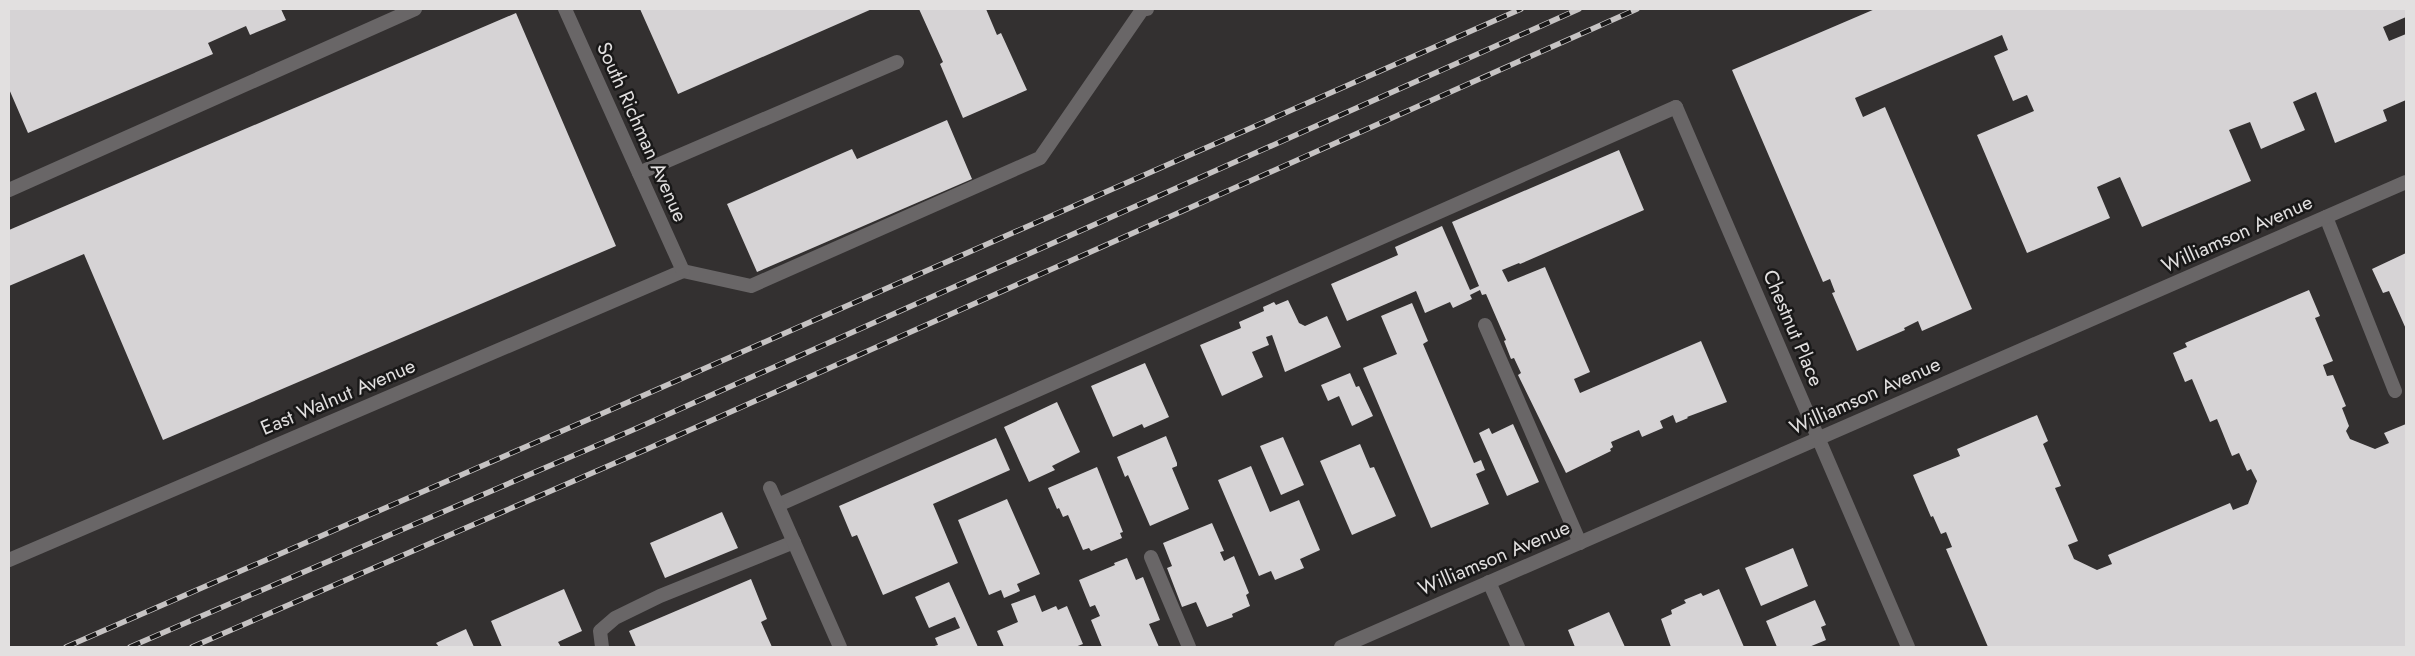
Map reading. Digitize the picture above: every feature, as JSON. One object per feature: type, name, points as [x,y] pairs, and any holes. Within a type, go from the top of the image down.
[{"type":"street","points":[[9,190],[415,9]]},
{"type":"street","name":"South Richman Avenue","points":[[565,9],[682,271]]},
{"type":"street","points":[[682,271],[751,286],[1040,158],[1142,10],[1147,9]]},
{"type":"street","points":[[639,173],[897,62]]},
{"type":"street","name":"Chestnut Place","points":[[778,505],[1676,107],[1908,647]]},
{"type":"street","name":"Williamson Avenue","points":[[1341,647],[2406,182]]},
{"type":"street","points":[[2326,217],[2395,391]]},
{"type":"street","name":"East Walnut Avenue","points":[[9,560],[682,271]]},
{"type":"street","points":[[1485,325],[1580,543]]},
{"type":"street","points":[[770,488],[840,647]]},
{"type":"street","points":[[602,647],[600,631],[615,618],[660,596],[794,542]]},
{"type":"street","points":[[1151,558],[1189,647]]},
{"type":"street","points":[[1489,582],[1518,647]]},
{"type":"building","points":[[9,9],[281,9],[286,20],[250,35],[246,26],[208,43],[213,54],[28,133],[9,89]]},
{"type":"building","points":[[640,9],[872,9],[678,94]]},
{"type":"building","points":[[919,9],[986,9],[997,35],[1001,33],[1027,90],[963,118],[940,64],[943,62]]},
{"type":"building","points":[[1875,9],[2406,9],[2406,17],[2383,27],[2389,41],[2406,34],[2406,100],[2383,110],[2387,121],[2335,143],[2316,92],[2293,102],[2305,130],[2261,149],[2250,122],[2229,130],[2251,181],[2142,227],[2120,177],[2097,187],[2110,218],[2027,253],[1977,135],[2034,111],[2027,95],[2013,101],[1994,56],[2008,50],[2002,35],[1855,98],[1863,117],[1885,107],[1972,309],[1922,331],[1918,321],[1904,328],[1905,330],[1857,351],[1832,293],[1835,292],[1830,279],[1823,282],[1732,70]]},
{"type":"building","points":[[516,13],[616,246],[163,440],[84,254],[9,286],[9,230]]},
{"type":"building","points":[[947,120],[972,179],[757,272],[727,204],[852,149],[857,159]]},
{"type":"building","points":[[1619,150],[1644,210],[1502,270],[1508,282],[1545,267],[1590,372],[1574,379],[1580,393],[1701,341],[1727,402],[1676,423],[1673,415],[1660,421],[1663,428],[1642,437],[1639,430],[1611,442],[1613,447],[1610,449],[1611,451],[1566,473],[1518,375],[1521,373],[1514,358],[1511,359],[1504,341],[1506,340],[1486,294],[1482,295],[1480,290],[1470,295],[1472,299],[1453,308],[1450,302],[1425,313],[1416,291],[1347,321],[1331,284],[1398,255],[1395,247],[1442,226],[1470,290],[1479,286],[1452,222]]},
{"type":"building","points":[[2406,253],[2406,329],[2389,291],[2383,293],[2372,269]]},
{"type":"building","points":[[2309,290],[2320,316],[2315,318],[2333,361],[2323,365],[2327,376],[2333,375],[2346,406],[2342,408],[2349,426],[2346,431],[2350,439],[2375,449],[2389,443],[2384,433],[2406,424],[2406,647],[1988,647],[1946,549],[1952,547],[1946,532],[1941,534],[1933,516],[1931,517],[1913,475],[1960,456],[1957,449],[2037,415],[2048,441],[2043,444],[2061,486],[2055,488],[2078,541],[2068,545],[2074,559],[2097,570],[2112,564],[2108,555],[2230,503],[2233,510],[2248,504],[2257,481],[2251,469],[2247,471],[2239,453],[2232,456],[2217,419],[2210,422],[2192,379],[2185,382],[2173,353],[2187,347],[2185,343]]},
{"type":"building","points":[[1288,300],[1299,323],[1305,326],[1327,316],[1341,347],[1285,372],[1272,335],[1266,337],[1269,345],[1252,352],[1263,377],[1222,396],[1200,345],[1241,328],[1239,322],[1264,311],[1263,307],[1274,302],[1276,305]]},
{"type":"building","points":[[1412,303],[1428,341],[1423,344],[1474,463],[1481,460],[1485,470],[1476,474],[1489,504],[1431,528],[1363,368],[1397,354],[1381,316]]},
{"type":"building","points":[[1145,363],[1169,417],[1144,428],[1142,424],[1113,437],[1091,386]]},
{"type":"building","points":[[1350,373],[1356,387],[1359,386],[1373,416],[1352,426],[1339,396],[1328,401],[1321,385]]},
{"type":"building","points":[[1057,402],[1080,452],[1052,466],[1055,470],[1029,482],[1004,427]]},
{"type":"building","points":[[1513,424],[1539,482],[1507,496],[1479,433],[1489,428],[1492,434]]},
{"type":"building","points":[[1166,436],[1177,463],[1177,466],[1172,468],[1189,509],[1150,526],[1128,475],[1125,477],[1117,457]]},
{"type":"building","points":[[1283,437],[1304,485],[1281,495],[1260,446]]},
{"type":"building","points":[[996,438],[1010,470],[933,504],[958,563],[883,595],[857,535],[852,537],[839,506]]},
{"type":"building","points":[[1360,444],[1370,468],[1374,467],[1396,516],[1352,535],[1320,461]]},
{"type":"building","points":[[1251,466],[1270,512],[1299,500],[1320,550],[1300,559],[1304,568],[1275,580],[1271,571],[1259,576],[1218,480]]},
{"type":"building","points":[[1097,467],[1123,532],[1120,533],[1122,538],[1091,551],[1089,548],[1083,550],[1068,515],[1063,517],[1059,508],[1057,509],[1048,488]]},
{"type":"building","points":[[1007,499],[1040,574],[1017,584],[1020,591],[1004,598],[1001,590],[989,595],[958,520]]},
{"type":"building","points":[[722,512],[738,548],[665,578],[650,543]]},
{"type":"building","points":[[1212,523],[1224,551],[1220,552],[1224,561],[1234,556],[1249,593],[1246,595],[1250,606],[1232,614],[1233,617],[1207,627],[1196,602],[1182,607],[1167,568],[1172,566],[1163,543]]},
{"type":"building","points":[[1793,548],[1808,586],[1761,606],[1745,568]]},
{"type":"building","points":[[1127,558],[1136,580],[1143,577],[1160,620],[1149,624],[1159,647],[1102,647],[1091,620],[1100,616],[1095,605],[1090,607],[1079,580]]},
{"type":"building","points":[[751,579],[767,619],[761,622],[772,647],[636,647],[629,631]]},
{"type":"building","points":[[949,582],[978,647],[931,647],[938,645],[935,638],[960,628],[955,617],[929,628],[915,597]]},
{"type":"building","points":[[564,589],[582,631],[558,642],[561,647],[502,647],[491,621]]},
{"type":"building","points":[[1719,589],[1744,647],[1671,647],[1661,619],[1672,614],[1671,610],[1686,603],[1684,600],[1701,593],[1703,596]]},
{"type":"building","points":[[1035,595],[1042,612],[1056,606],[1058,610],[1067,606],[1083,644],[1075,647],[1004,647],[997,631],[1018,622],[1011,604]]},
{"type":"building","points":[[1815,600],[1826,625],[1821,627],[1826,640],[1809,647],[1777,647],[1766,621]]},
{"type":"building","points":[[1609,612],[1625,647],[1575,647],[1568,630]]},
{"type":"building","points":[[466,629],[474,647],[439,647],[436,643]]},
{"type":"railway","points":[[66,647],[624,404],[1521,9]]},
{"type":"railway","points":[[130,647],[635,429],[1579,9]]},
{"type":"railway","points":[[192,647],[645,450],[1637,9]]}]
